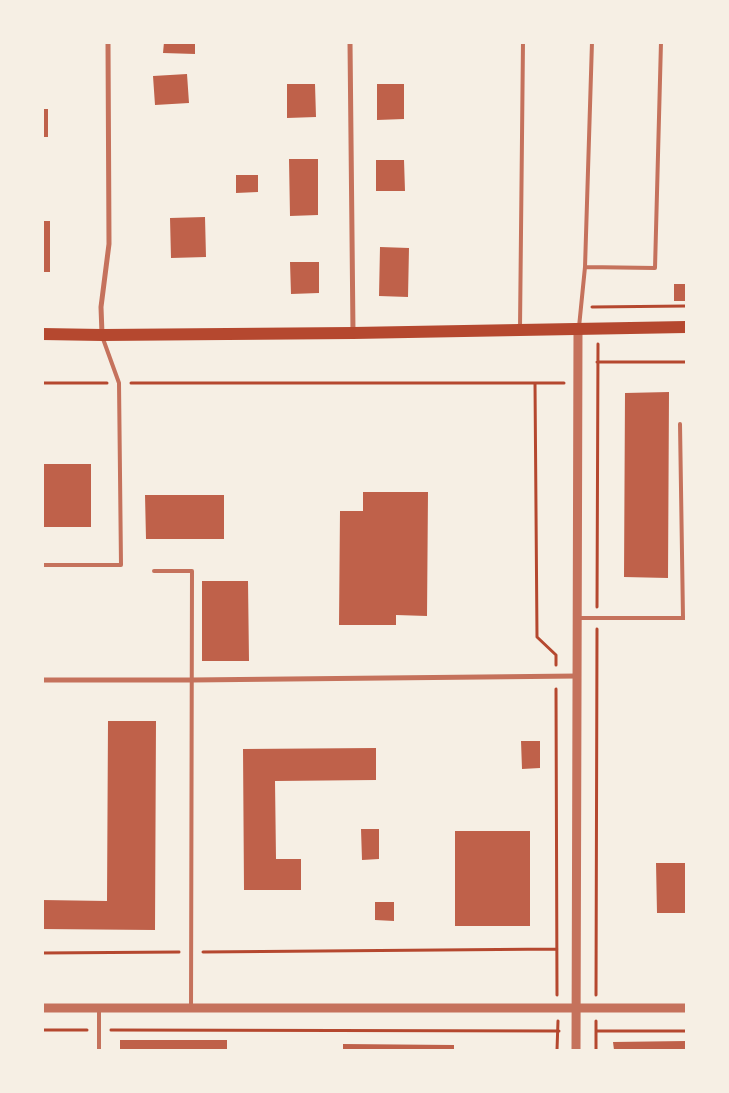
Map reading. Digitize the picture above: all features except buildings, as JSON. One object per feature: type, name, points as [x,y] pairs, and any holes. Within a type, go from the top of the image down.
[{"type":"main road","points":[[42,334],[353,333],[686,327]]},
{"type":"street","points":[[102,335],[101,307],[109,244],[108,42]]},
{"type":"street","points":[[350,42],[353,333]]},
{"type":"street","points":[[576,1050],[578,330]]},
{"type":"street","points":[[42,680],[578,676]]},
{"type":"street","points":[[42,1008],[686,1008]]},
{"type":"lane","points":[[520,330],[522,42]]},
{"type":"lane","points":[[578,330],[585,267],[592,42]]},
{"type":"lane","points":[[585,267],[655,268],[661,42]]},
{"type":"lane","points":[[42,565],[122,565],[120,382],[102,335]]},
{"type":"lane","points":[[578,618],[685,618],[680,424]]},
{"type":"lane","points":[[154,571],[192,571],[191,1008]]},
{"type":"lane","points":[[99,1008],[99,1050]]},
{"type":"path","points":[[580,307],[686,306]]},
{"type":"path","points":[[596,1050],[599,329]]},
{"type":"path","points":[[579,362],[686,362]]},
{"type":"path","points":[[42,382],[579,382]]},
{"type":"path","points":[[535,383],[537,637],[556,655],[558,1008]]},
{"type":"path","points":[[42,953],[557,949]]},
{"type":"path","points":[[42,1030],[558,1032],[558,1050]]},
{"type":"path","points":[[596,1031],[686,1032]]}]
